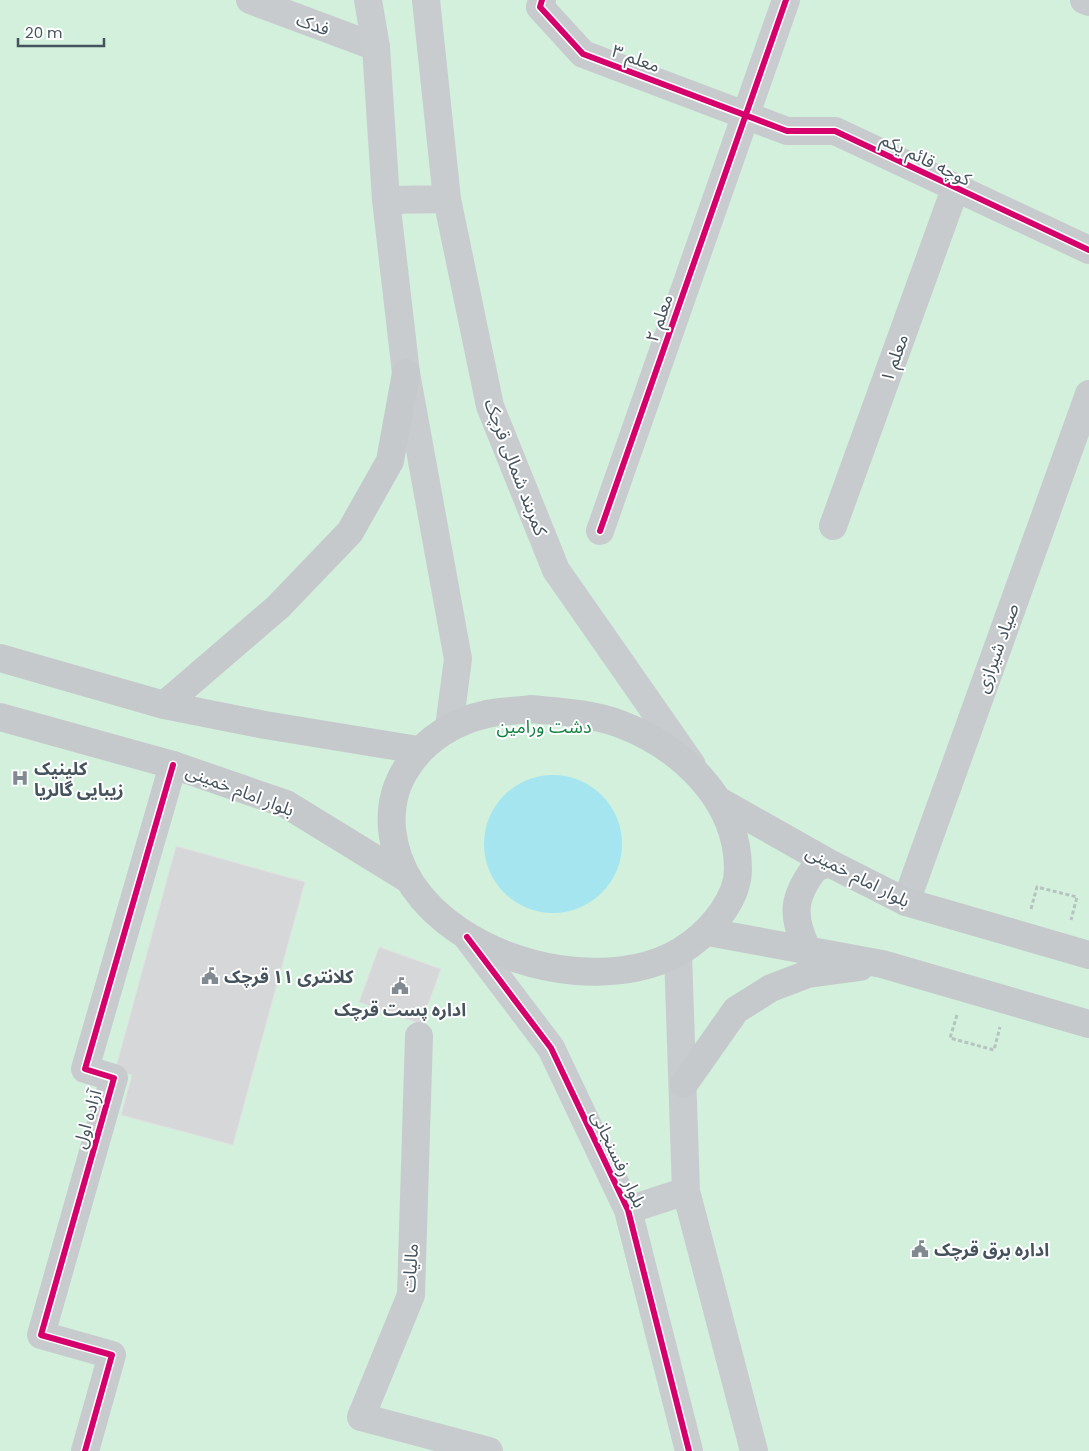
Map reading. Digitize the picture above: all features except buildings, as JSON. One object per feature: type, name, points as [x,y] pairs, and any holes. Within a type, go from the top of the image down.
[{"type":"main road","points":[[164,705],[278,606],[350,532],[390,461],[406,373]]},
{"type":"main road","points":[[0,658],[164,705],[264,725],[418,750]]},
{"type":"main road","points":[[530,709],[576,713],[620,724],[661,745],[697,772],[721,802],[735,837],[738,871],[728,903],[708,932],[678,954],[642,968],[590,972],[553,969],[508,957],[468,937],[432,910],[408,880],[394,845],[390,811],[399,778],[418,750],[449,727],[486,714],[530,709]]},
{"type":"main road","name":"بلوار امام خمینی","points":[[0,717],[172,765],[286,804],[408,880]]},
{"type":"main road","name":"بلوار امام خمینی","points":[[721,802],[829,863],[906,902],[1089,955]]},
{"type":"main road","points":[[807,949],[798,930],[797,897],[815,868],[829,863]]},
{"type":"main road","points":[[708,932],[882,964],[1089,1024]]},
{"type":"main road","points":[[684,1084],[736,1010],[771,988],[808,974],[882,964]]},
{"type":"street","name":"فدک","points":[[250,0],[376,47]]},
{"type":"street","points":[[368,0],[376,47],[386,200],[406,373],[458,659],[449,727]]},
{"type":"street","name":"کمربند شمالی قرچک","points":[[426,0],[447,199],[490,406],[556,570],[697,772]]},
{"type":"street","name":"معلم ۳","points":[[542,0],[540,7],[583,54],[745,114]]},
{"type":"street","name":"معلم ۲","points":[[600,531],[786,0]]},
{"type":"street","points":[[1084,0],[1089,2]]},
{"type":"street","name":"کوچه قائم یکم","points":[[745,114],[788,131],[835,132],[1089,250]]},
{"type":"street","name":"معلم ۱","points":[[833,526],[955,189]]},
{"type":"street","points":[[386,200],[447,199]]},
{"type":"street","name":"صیاد شیرازی","points":[[906,902],[1089,394]]},
{"type":"street","name":"آزاده اول","points":[[84,1451],[112,1355],[41,1335],[114,1078],[85,1070],[172,765]]},
{"type":"street","name":"بلوار رفسنجانی","points":[[468,937],[551,1048],[628,1210],[689,1451]]},
{"type":"street","points":[[678,954],[684,1084],[686,1191],[754,1451]]},
{"type":"street","name":"مالیات","points":[[419,1036],[411,1295],[360,1417],[489,1451]]},
{"type":"street","points":[[628,1210],[686,1191]]},
{"type":"path","points":[[1029,916],[1037,887],[1077,897]]},
{"type":"path","points":[[950,1038],[994,1050],[1001,1021]]},
{"type":"green space","name":"دشت ورامین","points":[[0,0],[1089,0],[1089,1451],[0,1451]]},
{"type":"water","points":[[553,775],[579,781],[591,787],[601,796],[610,806],[616,818],[622,844],[616,870],[610,882],[601,892],[591,901],[579,907],[553,913],[527,907],[515,901],[505,892],[496,882],[490,870],[484,844],[490,818],[496,806],[505,796],[515,787],[527,781]]},
{"type":"cycle path","points":[[542,0],[540,7],[583,54],[787,131],[835,131],[1089,250]]},
{"type":"cycle path","points":[[600,531],[786,0]]},
{"type":"cycle path","points":[[85,1451],[112,1355],[41,1335],[114,1078],[85,1069],[173,765]]},
{"type":"cycle path","points":[[467,937],[551,1048],[628,1210],[689,1451]]},
{"type":"place","name":"کلینیک زیبایی گالریا","points":[[20,778]]},
{"type":"place","name":"کلانتری ۱۱ قرچک","points":[[210,976]]},
{"type":"place","name":"اداره پست قرچک","points":[[400,986]]},
{"type":"place","name":"اداره برق قرچک","points":[[920,1249]]}]
